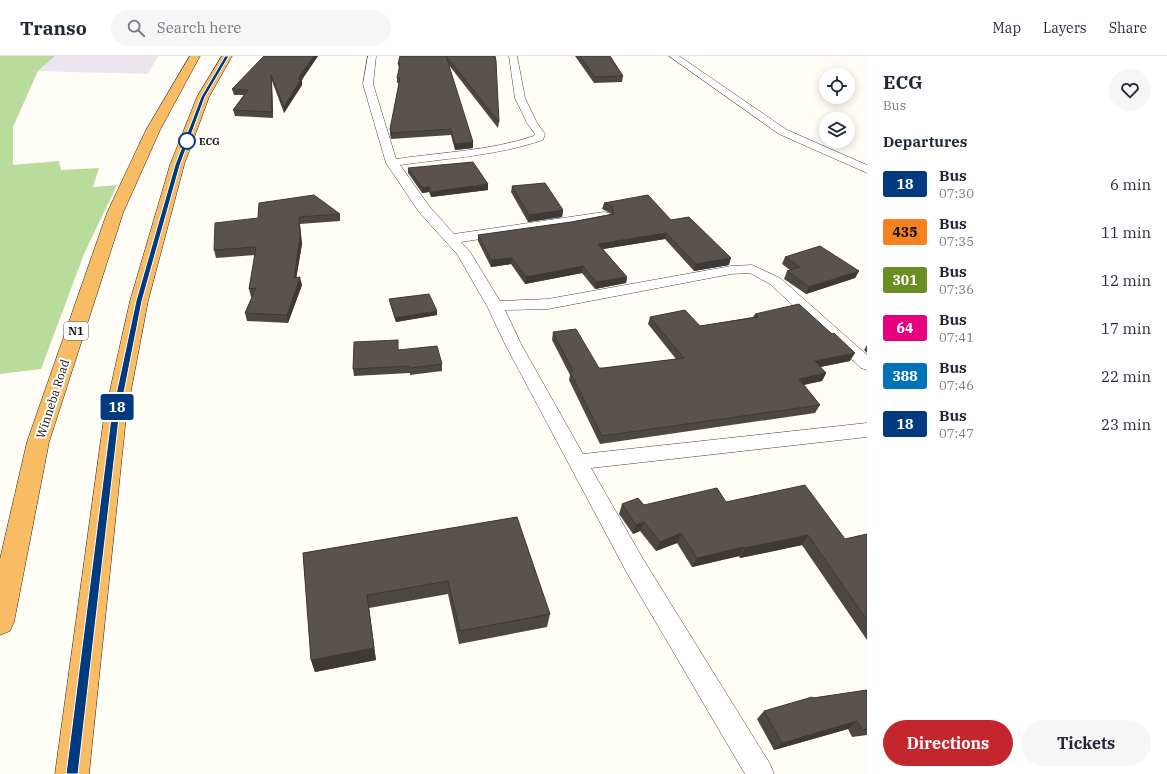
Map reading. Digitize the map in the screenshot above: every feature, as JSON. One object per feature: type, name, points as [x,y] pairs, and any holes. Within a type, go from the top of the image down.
[{"type":"highway","name":"Winneba Road","points":[[0,622],[38,442],[116,213],[153,130],[195,56]]},
{"type":"highway","points":[[72,774],[115,418],[139,301],[178,165],[203,97],[227,56]]},
{"type":"street","points":[[372,56],[368,84],[392,163],[424,209],[463,252],[494,306],[513,344],[635,566],[760,774]]},
{"type":"street","points":[[392,163],[499,150],[539,138],[540,134],[532,123],[520,98],[513,56]]},
{"type":"street","points":[[673,56],[783,132],[867,169]]},
{"type":"street","points":[[451,238],[604,216]]},
{"type":"street","points":[[494,306],[548,304],[730,270],[752,269],[775,281],[867,364]]},
{"type":"street","points":[[578,462],[867,430]]},
{"type":"shaded area","points":[[55,56],[158,56],[148,74],[38,71]]},
{"type":"green space","points":[[0,56],[55,56],[38,71],[13,127],[13,165],[59,161],[61,170],[99,168],[93,187],[117,185],[84,254],[41,369],[0,374]]},
{"type":"building","points":[[264,56],[314,56],[298,79],[301,79],[284,107],[271,75],[272,112],[233,110],[248,90],[232,89]]},
{"type":"building","points":[[400,56],[446,56],[473,142],[455,144],[451,129],[391,133],[390,129],[400,78],[397,78]]},
{"type":"building","points":[[446,56],[495,56],[499,122]]},
{"type":"building","points":[[580,56],[610,56],[623,76],[595,77]]},
{"type":"building","points":[[473,162],[488,184],[431,192],[429,187],[422,188],[408,168]]},
{"type":"building","points":[[545,183],[563,210],[529,215],[512,186]]},
{"type":"building","points":[[314,195],[340,214],[299,217],[300,236],[294,278],[300,277],[287,315],[245,313],[256,288],[249,289],[256,247],[214,250],[215,223],[258,218],[259,203]]},
{"type":"building","points":[[648,195],[671,220],[689,217],[731,258],[696,264],[666,233],[598,244],[627,277],[596,282],[583,266],[526,277],[512,258],[491,260],[478,235],[571,222],[614,214],[612,206],[604,203]]},
{"type":"building","points":[[820,246],[859,271],[809,287],[787,271],[800,267],[785,257]]},
{"type":"building","points":[[429,294],[437,311],[395,318],[389,299]]},
{"type":"building","points":[[799,304],[832,334],[834,333],[855,353],[815,361],[826,373],[799,379],[820,405],[602,436],[570,372],[573,371],[553,332],[576,329],[599,368],[603,368],[684,358],[650,317],[685,310],[700,326],[758,317],[755,314]]},
{"type":"building","points":[[398,340],[398,350],[437,346],[442,364],[410,368],[409,366],[353,369],[354,342]]},
{"type":"building","points":[[805,485],[845,539],[867,534],[867,620],[808,535],[744,547],[697,558],[681,533],[660,542],[644,522],[636,525],[622,504],[638,498],[644,505],[717,488],[726,502]]},
{"type":"building","points":[[517,517],[550,614],[460,631],[448,581],[367,595],[374,648],[311,660],[303,553]]},
{"type":"building","points":[[867,690],[867,729],[862,730],[857,721],[782,743],[764,711],[812,697]]},
{"type":"bus line","name":"18","points":[[72,774],[115,418],[139,301],[178,165],[203,97],[227,56]]},
{"type":"place","name":"ECG","points":[[187,141]]}]
